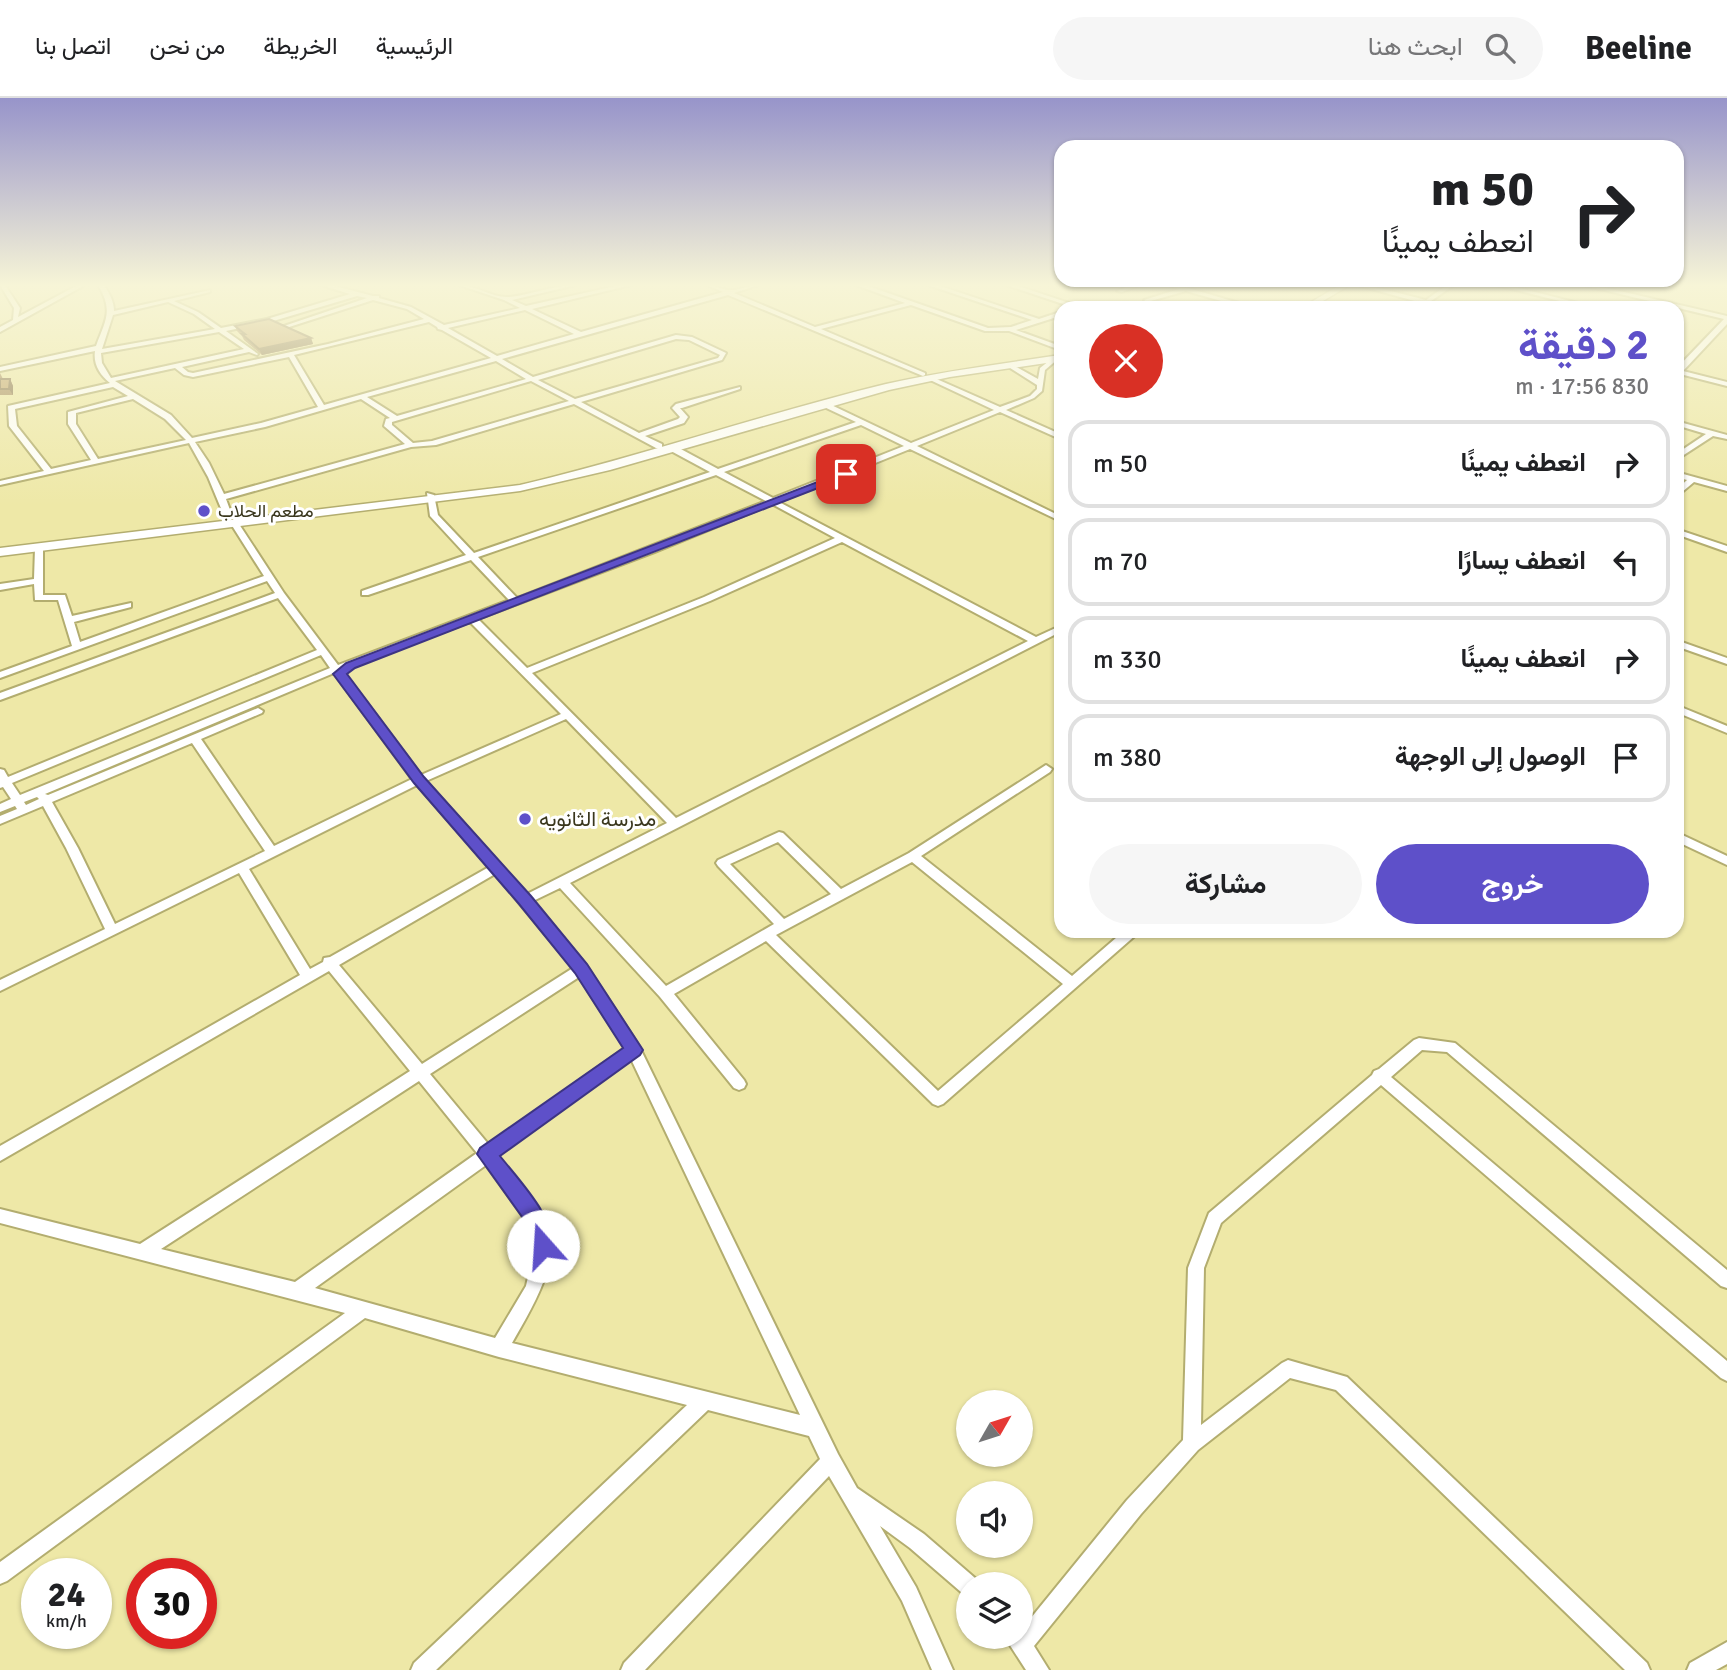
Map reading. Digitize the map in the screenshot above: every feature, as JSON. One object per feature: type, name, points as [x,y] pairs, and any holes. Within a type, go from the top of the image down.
[{"type":"main road","points":[[430,498],[570,471],[855,392],[926,376],[1033,358]]},
{"type":"main road","points":[[0,552],[563,479],[825,404],[904,373],[926,376],[1039,358]]},
{"type":"main road","points":[[0,546],[129,534]]},
{"type":"street","points":[[0,369],[55,358]]},
{"type":"street","points":[[98,358],[98,364],[112,382],[168,417],[191,442],[222,497],[232,521],[280,594],[322,651],[342,669],[419,780],[525,900],[581,969],[634,1050],[831,1461],[909,1594],[943,1670]]},
{"type":"street","points":[[50,473],[13,426],[11,408],[212,358]]},
{"type":"street","points":[[177,366],[186,374],[193,375],[275,358]]},
{"type":"street","points":[[293,358],[322,408]]},
{"type":"street","points":[[0,483],[191,442],[362,397],[494,358]]},
{"type":"street","points":[[496,358],[659,446]]},
{"type":"street","points":[[411,445],[388,426],[389,421],[603,358]]},
{"type":"street","points":[[222,497],[411,445],[433,443],[721,358]]},
{"type":"street","points":[[873,358],[904,373]]},
{"type":"street","points":[[0,820],[21,806],[342,669],[913,447],[1001,410],[1035,395],[1040,390],[1039,383],[1044,366],[1054,358]]},
{"type":"street","points":[[1009,365],[1039,383]]},
{"type":"street","points":[[1684,374],[1727,384]]},
{"type":"street","points":[[926,376],[1054,435]]},
{"type":"street","points":[[640,435],[681,421],[684,417],[676,408],[679,406],[738,388]]},
{"type":"street","points":[[96,463],[72,424],[72,412],[134,397]]},
{"type":"street","points":[[362,397],[394,418]]},
{"type":"street","points":[[825,404],[1054,516]]},
{"type":"street","points":[[365,593],[862,422]]},
{"type":"street","points":[[1684,426],[1727,437]]},
{"type":"street","points":[[1684,452],[1712,433]]},
{"type":"street","points":[[674,449],[1037,642]]},
{"type":"street","points":[[1684,476],[1727,489]]},
{"type":"street","points":[[1684,487],[1693,479]]},
{"type":"street","points":[[430,498],[434,516],[516,602]]},
{"type":"street","points":[[1684,534],[1727,549]]},
{"type":"street","points":[[526,672],[707,599],[843,538]]},
{"type":"street","points":[[39,548],[38,598],[61,596],[77,647]]},
{"type":"street","points":[[0,675],[270,578]]},
{"type":"street","points":[[0,587],[38,581]]},
{"type":"street","points":[[0,696],[280,594]]},
{"type":"street","points":[[69,620],[128,605]]},
{"type":"street","points":[[472,618],[676,825]]},
{"type":"street","points":[[525,900],[1054,632]]},
{"type":"street","points":[[1684,646],[1727,661]]},
{"type":"street","points":[[21,806],[2,780],[322,651]]},
{"type":"street","points":[[43,797],[195,738],[342,669]]},
{"type":"street","points":[[1684,711],[1727,730]]},
{"type":"street","points":[[0,986],[419,780],[568,715]]},
{"type":"street","points":[[195,738],[271,851]]},
{"type":"street","points":[[665,993],[783,925],[913,856],[1046,769]]},
{"type":"street","points":[[43,797],[112,931]]},
{"type":"street","points":[[0,808],[21,806]]},
{"type":"street","points":[[783,925],[722,863],[779,836],[840,895]]},
{"type":"street","points":[[1684,840],[1727,861]]},
{"type":"street","points":[[913,856],[1070,982]]},
{"type":"street","points":[[241,866],[307,976]]},
{"type":"street","points":[[0,1154],[496,868]]},
{"type":"street","points":[[562,882],[665,993],[739,1084]]},
{"type":"street","points":[[768,935],[938,1100],[1123,938]]},
{"type":"street","points":[[329,962],[487,1154],[539,1226],[543,1246],[534,1289],[499,1348]]},
{"type":"street","points":[[140,1253],[581,969]]},
{"type":"street","points":[[1192,1444],[1196,1268],[1215,1218],[1379,1075],[1419,1044],[1450,1046],[1727,1280]]},
{"type":"street","points":[[297,1291],[634,1050]]},
{"type":"street","points":[[1379,1075],[1727,1372]]},
{"type":"street","points":[[0,1216],[297,1291],[499,1348],[815,1428]]},
{"type":"street","points":[[0,1574],[364,1309]]},
{"type":"street","points":[[1033,1624],[1192,1444],[1288,1369],[1341,1383],[1640,1670]]},
{"type":"street","points":[[421,1670],[705,1399]]},
{"type":"street","points":[[631,1670],[831,1461]]},
{"type":"street","points":[[849,1493],[917,1541],[956,1575]]},
{"type":"street","points":[[1024,1649],[1040,1670]]},
{"type":"street","points":[[1697,1670],[1727,1652]]},
{"type":"building","points":[[0,379],[10,379],[9,389],[0,389]]},
{"type":"place","name":"مطعم الحلاب","points":[[204,511]]},
{"type":"place","name":"مدرسة الثانويه","points":[[525,819]]},
{"type":"route","points":[[543,1246],[539,1226],[532,1214],[487,1154],[634,1050],[581,969],[525,900],[419,780],[340,674],[351,666],[846,474]]}]
